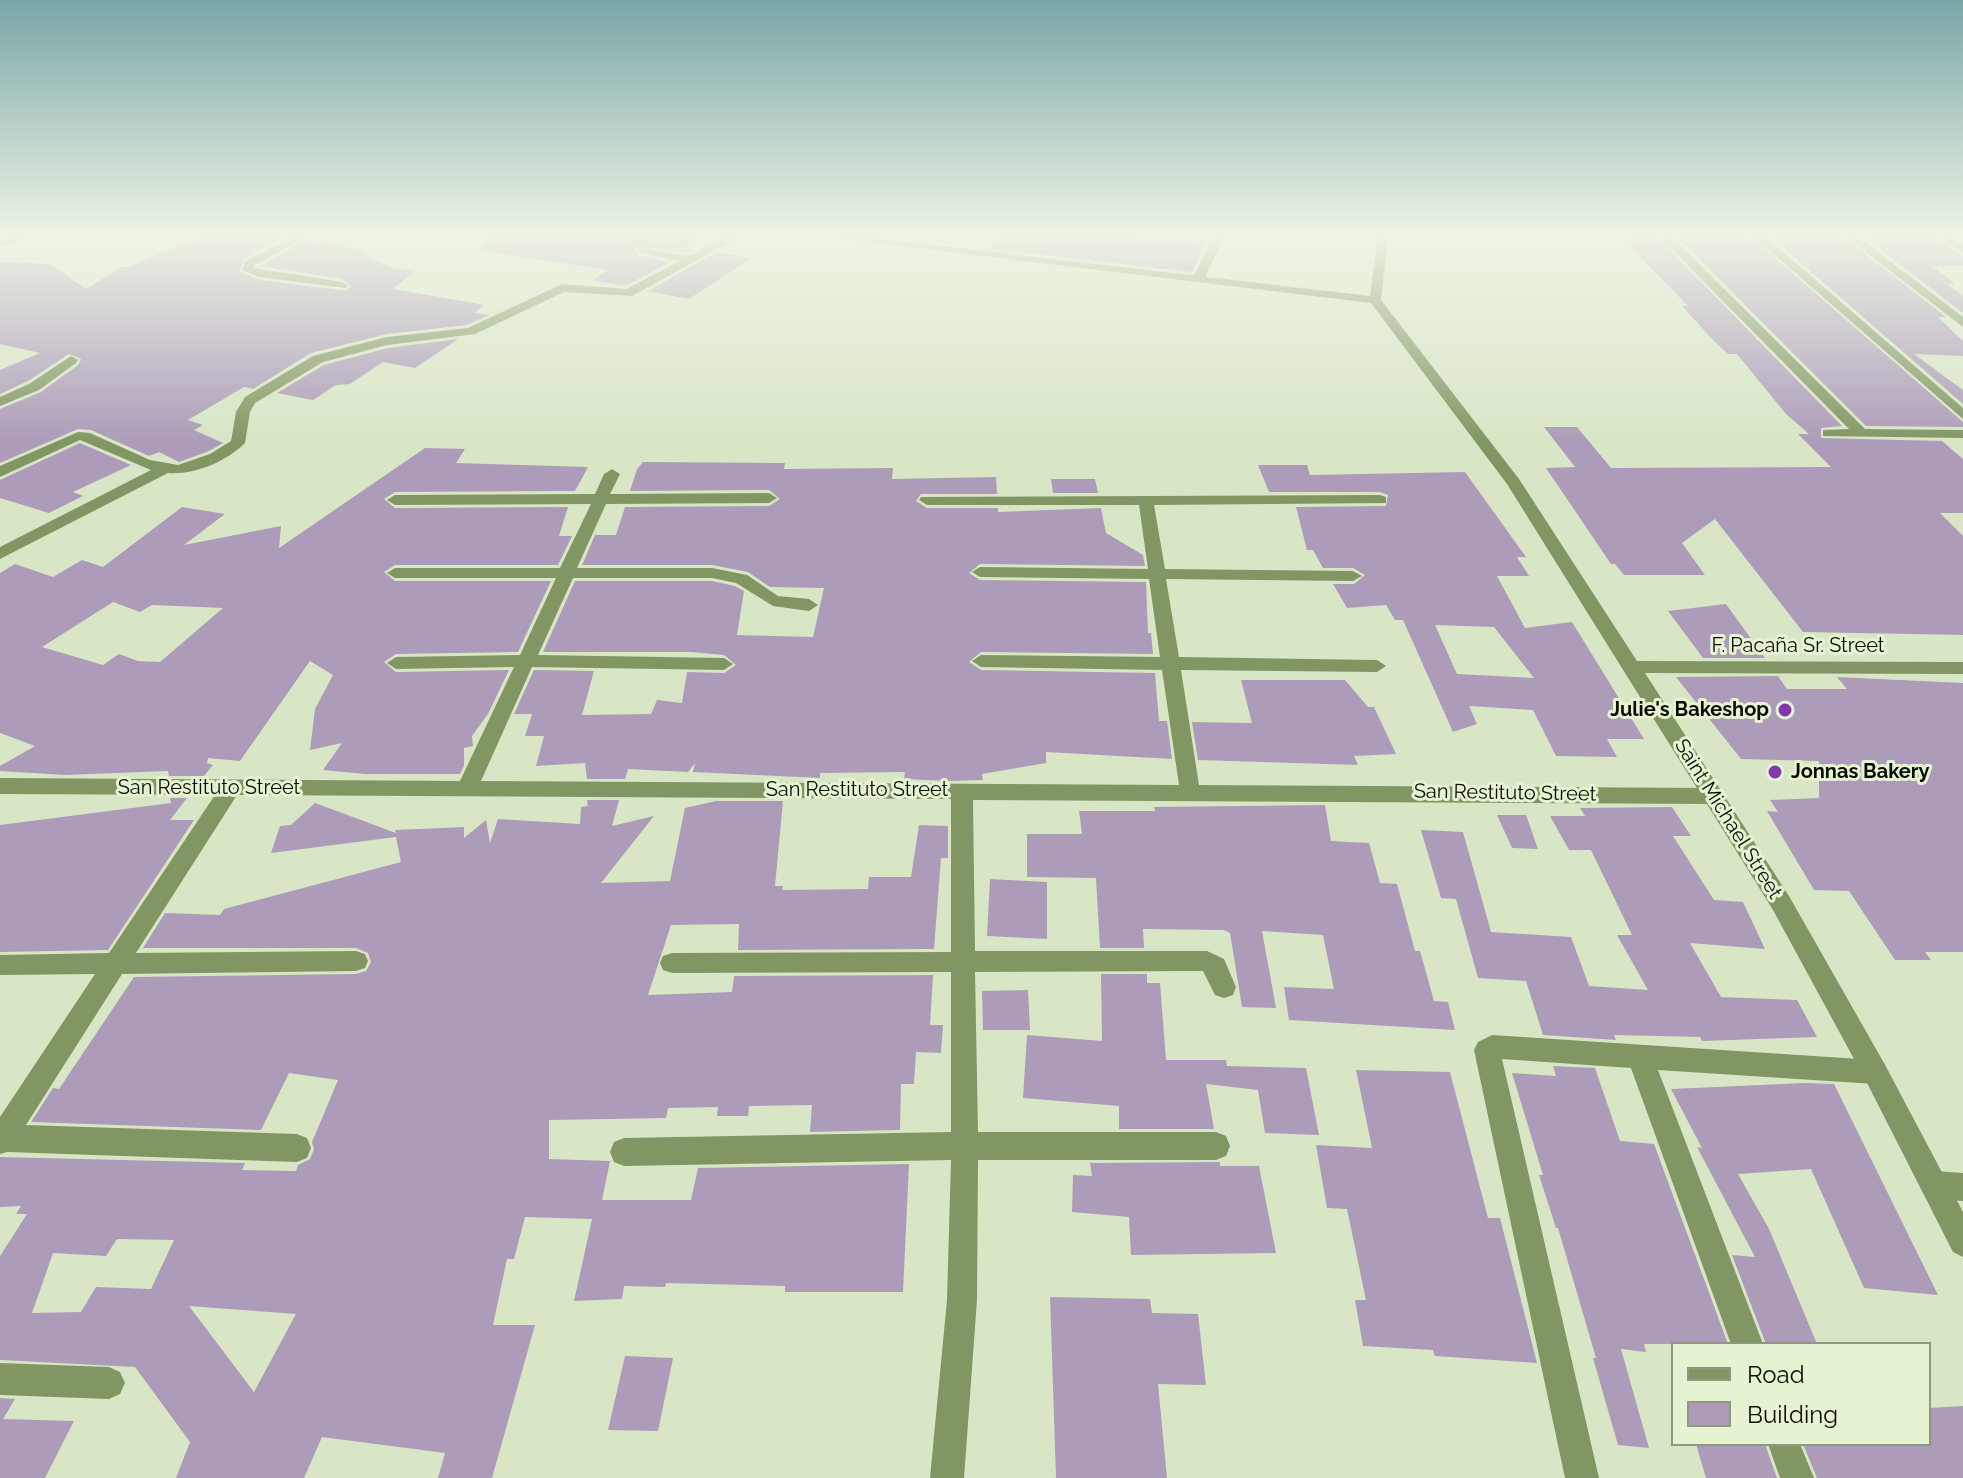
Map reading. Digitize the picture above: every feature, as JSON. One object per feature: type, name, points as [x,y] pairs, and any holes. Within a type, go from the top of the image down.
[{"type":"street","points":[[0,472],[78,436],[162,470],[176,471],[200,466],[241,439],[241,419],[250,400],[323,357],[387,341],[471,331],[526,305]]},
{"type":"street","name":"Saint Michael Street","points":[[1379,305],[1514,482],[1781,903],[1875,1072],[1963,1242]]},
{"type":"street","points":[[1733,305],[1862,434]]},
{"type":"street","points":[[1837,305],[1963,415]]},
{"type":"street","points":[[1940,305],[1963,323]]},
{"type":"street","points":[[0,402],[34,387],[71,360]]},
{"type":"street","points":[[1828,433],[1963,434]]},
{"type":"street","points":[[0,554],[162,470]]},
{"type":"street","points":[[468,787],[612,474]]},
{"type":"street","points":[[395,500],[769,498]]},
{"type":"street","points":[[927,500],[1380,500]]},
{"type":"street","points":[[1146,501],[1190,792]]},
{"type":"street","points":[[980,572],[1353,576]]},
{"type":"street","points":[[395,573],[729,575],[773,601],[809,605]]},
{"type":"street","points":[[396,663],[528,661],[724,664]]},
{"type":"street","points":[[981,661],[1377,666]]},
{"type":"street","name":"F. Pacaña Sr. Street","points":[[1632,667],[1963,668]]},
{"type":"street","name":"San Restituto Street","points":[[0,786],[1713,796]]},
{"type":"street","points":[[1,1139],[231,787]]},
{"type":"street","points":[[947,1478],[960,1340],[964,1241],[962,791]]},
{"type":"street","points":[[0,965],[356,961]]},
{"type":"street","points":[[672,963],[1207,961],[1215,966],[1224,987]]},
{"type":"street","points":[[1582,1478],[1485,1055],[1488,1047],[1875,1072]]},
{"type":"street","points":[[1640,1056],[1746,1342]]},
{"type":"street","points":[[1,1139],[297,1148]]},
{"type":"street","points":[[624,1152],[962,1146],[1216,1146]]},
{"type":"street","points":[[1934,1185],[1963,1187]]},
{"type":"street","points":[[0,1379],[109,1383]]},
{"type":"street","points":[[1785,1446],[1797,1478]]},
{"type":"building","points":[[0,305],[484,305],[474,313],[489,315],[467,325],[387,334],[311,353],[253,389],[244,387],[188,420],[203,425],[194,430],[223,443],[179,462],[159,452],[149,456],[91,430],[78,429],[0,463],[0,409],[41,392],[78,365],[81,359],[69,354],[28,381],[0,394],[0,370],[40,353],[0,344]]},
{"type":"building","points":[[1724,305],[1842,426],[1821,428],[1821,438],[1942,441],[1963,459],[1963,513],[1940,513],[1963,536],[1963,635],[1803,632],[1715,519],[1682,543],[1705,575],[1624,575],[1615,564],[1611,564],[1546,468],[1575,467],[1544,427],[1577,427],[1611,468],[1831,467],[1798,434],[1809,434],[1786,414],[1737,354],[1728,354],[1682,306]]},
{"type":"building","points":[[1745,305],[1829,305],[1963,422],[1963,427],[1866,426]]},
{"type":"building","points":[[1849,305],[1931,305],[1946,317],[1938,317],[1963,341],[1963,356],[1914,354],[1963,390],[1963,404]]},
{"type":"building","points":[[1953,305],[1963,305],[1963,313]]},
{"type":"building","points":[[458,339],[415,368],[383,362],[350,384],[336,385],[313,400],[277,393],[324,365],[388,348]]},
{"type":"building","points":[[80,443],[131,465],[73,492],[83,496],[49,513],[0,498],[0,480]]},
{"type":"building","points":[[425,448],[465,449],[456,463],[588,467],[575,491],[395,492],[384,499],[395,508],[568,507],[559,536],[572,536],[558,565],[395,565],[384,572],[395,581],[551,581],[518,652],[396,654],[384,662],[396,672],[509,670],[488,714],[472,736],[473,746],[464,748],[464,766],[460,774],[365,774],[323,770],[342,743],[310,750],[315,709],[333,675],[310,661],[240,761],[208,758],[207,763],[213,765],[204,776],[169,776],[168,771],[65,775],[0,771],[0,766],[35,746],[0,733],[0,573],[15,564],[53,577],[82,560],[103,567],[182,507],[225,514],[184,545],[281,526],[279,548]],"holes":[[[113,602],[140,612],[152,605],[223,608],[160,662],[138,661],[119,654],[103,665],[42,647]]]},
{"type":"building","points":[[643,462],[785,463],[784,469],[893,468],[892,479],[996,477],[997,494],[921,494],[916,501],[927,508],[998,508],[998,512],[1101,508],[1106,533],[1143,555],[1145,566],[980,564],[969,573],[980,580],[1146,582],[1148,633],[1151,633],[1153,654],[981,652],[969,662],[981,670],[1155,673],[1159,721],[1167,721],[1172,759],[1046,752],[1046,763],[982,774],[983,780],[951,781],[904,779],[905,772],[820,773],[820,778],[693,772],[695,763],[688,772],[628,769],[625,779],[587,779],[585,763],[536,766],[544,736],[525,736],[532,714],[514,714],[534,670],[594,671],[582,715],[651,714],[657,700],[682,703],[687,672],[724,673],[736,665],[724,655],[691,652],[543,652],[575,581],[712,581],[735,586],[744,591],[737,635],[813,637],[824,588],[770,587],[748,572],[712,565],[582,565],[595,535],[616,535],[625,507],[769,506],[780,499],[769,490],[630,491],[637,469]]},
{"type":"building","points":[[1258,465],[1307,465],[1310,475],[1465,472],[1526,557],[1517,557],[1529,576],[1497,576],[1525,628],[1572,622],[1644,739],[1607,739],[1617,757],[1556,756],[1533,710],[1469,706],[1477,724],[1453,732],[1403,620],[1395,620],[1386,605],[1347,608],[1333,584],[1354,584],[1365,575],[1353,568],[1323,568],[1313,550],[1307,550],[1296,507],[1386,506],[1388,495],[1380,492],[1269,492]],"holes":[[[1435,625],[1494,627],[1534,678],[1457,674]]]},
{"type":"building","points":[[1051,479],[1095,479],[1098,493],[1053,493]]},
{"type":"building","points":[[1726,604],[1765,658],[1703,658],[1668,611]]},
{"type":"building","points":[[1778,676],[1787,689],[1847,689],[1837,677],[1963,683],[1963,952],[1925,952],[1931,960],[1895,960],[1849,891],[1814,890],[1767,811],[1778,812],[1770,800],[1819,798],[1819,761],[1741,759],[1676,677]]},
{"type":"building","points":[[1241,680],[1345,680],[1368,707],[1374,707],[1396,754],[1354,756],[1358,765],[1198,760],[1192,722],[1252,723]]},
{"type":"building","points":[[170,798],[187,798],[170,820],[194,820],[108,950],[0,952],[0,825],[171,803]]},
{"type":"building","points":[[587,800],[619,800],[612,826],[654,816],[601,883],[670,881],[685,808],[716,801],[783,801],[775,886],[783,886],[782,890],[868,889],[869,877],[911,877],[919,825],[948,826],[948,858],[941,858],[934,949],[738,950],[739,924],[671,925],[648,995],[732,992],[734,976],[933,975],[930,1025],[943,1025],[941,1053],[916,1052],[914,1084],[901,1084],[900,1130],[810,1132],[812,1105],[749,1106],[748,1116],[717,1116],[718,1107],[668,1108],[666,1118],[549,1120],[549,1159],[610,1161],[602,1200],[691,1200],[698,1168],[909,1164],[903,1292],[785,1292],[785,1286],[666,1283],[665,1287],[624,1286],[622,1299],[574,1301],[592,1219],[525,1217],[514,1259],[507,1259],[493,1325],[535,1325],[492,1478],[438,1478],[445,1453],[322,1437],[304,1478],[176,1478],[190,1442],[135,1367],[0,1360],[0,1256],[27,1214],[16,1214],[21,1206],[0,1207],[0,1157],[245,1163],[242,1170],[296,1171],[298,1165],[310,1159],[314,1149],[312,1142],[338,1080],[289,1073],[261,1130],[31,1122],[53,1088],[59,1089],[134,977],[356,974],[366,971],[371,962],[368,953],[356,948],[143,948],[165,913],[220,915],[224,909],[401,862],[396,837],[271,853],[280,826],[291,825],[315,803],[396,833],[395,830],[464,827],[464,838],[486,820],[490,843],[498,819],[580,824],[581,807],[588,806]],"holes":[[[117,1239],[174,1240],[151,1289],[96,1287],[81,1312],[32,1313],[53,1253],[106,1256]],[[189,1306],[296,1314],[254,1392]]]},
{"type":"building","points":[[1325,805],[1331,841],[1369,843],[1380,883],[1397,884],[1415,951],[1420,951],[1434,1001],[1448,1002],[1455,1030],[1289,1020],[1284,987],[1334,989],[1323,935],[1262,931],[1276,1008],[1242,1007],[1230,933],[1224,930],[1143,929],[1144,948],[1100,948],[1096,878],[1027,877],[1027,834],[1082,834],[1079,811]]},
{"type":"building","points":[[1672,807],[1691,836],[1673,836],[1714,900],[1743,902],[1765,949],[1690,943],[1721,997],[1797,1000],[1817,1037],[1702,1041],[1700,1037],[1614,1035],[1616,1040],[1543,1035],[1526,981],[1478,978],[1456,899],[1441,898],[1421,830],[1463,832],[1491,932],[1571,937],[1589,986],[1648,990],[1617,935],[1632,935],[1591,850],[1569,850],[1550,816],[1585,816],[1580,808]]},
{"type":"building","points":[[1497,815],[1526,815],[1538,849],[1512,848]]},
{"type":"building","points":[[990,879],[1047,882],[1047,939],[987,936]]},
{"type":"building","points":[[1101,974],[1147,974],[1147,983],[1160,983],[1166,1060],[1226,1060],[1227,1066],[1306,1068],[1319,1135],[1265,1133],[1258,1090],[1206,1084],[1214,1129],[1119,1129],[1119,1106],[1023,1098],[1027,1035],[1102,1041]]},
{"type":"building","points":[[1028,990],[1030,1030],[983,1030],[982,991]]},
{"type":"building","points":[[1553,1066],[1595,1068],[1620,1141],[1654,1144],[1727,1342],[1644,1344],[1646,1352],[1621,1349],[1649,1448],[1618,1445],[1593,1358],[1596,1358],[1539,1175],[1543,1175],[1512,1073],[1556,1076]]},
{"type":"building","points":[[1356,1070],[1450,1072],[1488,1218],[1500,1218],[1537,1363],[1435,1356],[1433,1350],[1363,1346],[1355,1300],[1366,1300],[1347,1209],[1327,1208],[1316,1145],[1372,1148]]},
{"type":"building","points":[[1834,1084],[1938,1295],[1864,1288],[1811,1169],[1738,1174],[1769,1229],[1816,1342],[1765,1342],[1732,1255],[1755,1257],[1697,1147],[1702,1148],[1671,1089]]},
{"type":"building","points":[[1220,1162],[1220,1166],[1259,1166],[1276,1253],[1131,1255],[1129,1217],[1072,1212],[1073,1175],[1092,1176],[1090,1163]]},
{"type":"building","points":[[1050,1297],[1150,1299],[1152,1313],[1198,1314],[1206,1385],[1158,1384],[1167,1478],[1056,1478]]},
{"type":"building","points":[[625,1356],[673,1358],[658,1431],[608,1430]]},
{"type":"building","points":[[0,1398],[15,1399],[3,1419],[74,1421],[45,1478],[0,1478]]},
{"type":"building","points":[[1963,1406],[1963,1478],[1817,1478],[1804,1446],[1931,1446],[1931,1408]]},
{"type":"building","points":[[1697,1446],[1766,1446],[1777,1478],[1706,1478]]},
{"type":"place","name":"Julie's Bakeshop","points":[[1785,710]]},
{"type":"place","name":"Jonnas Bakery","points":[[1775,772]]}]
